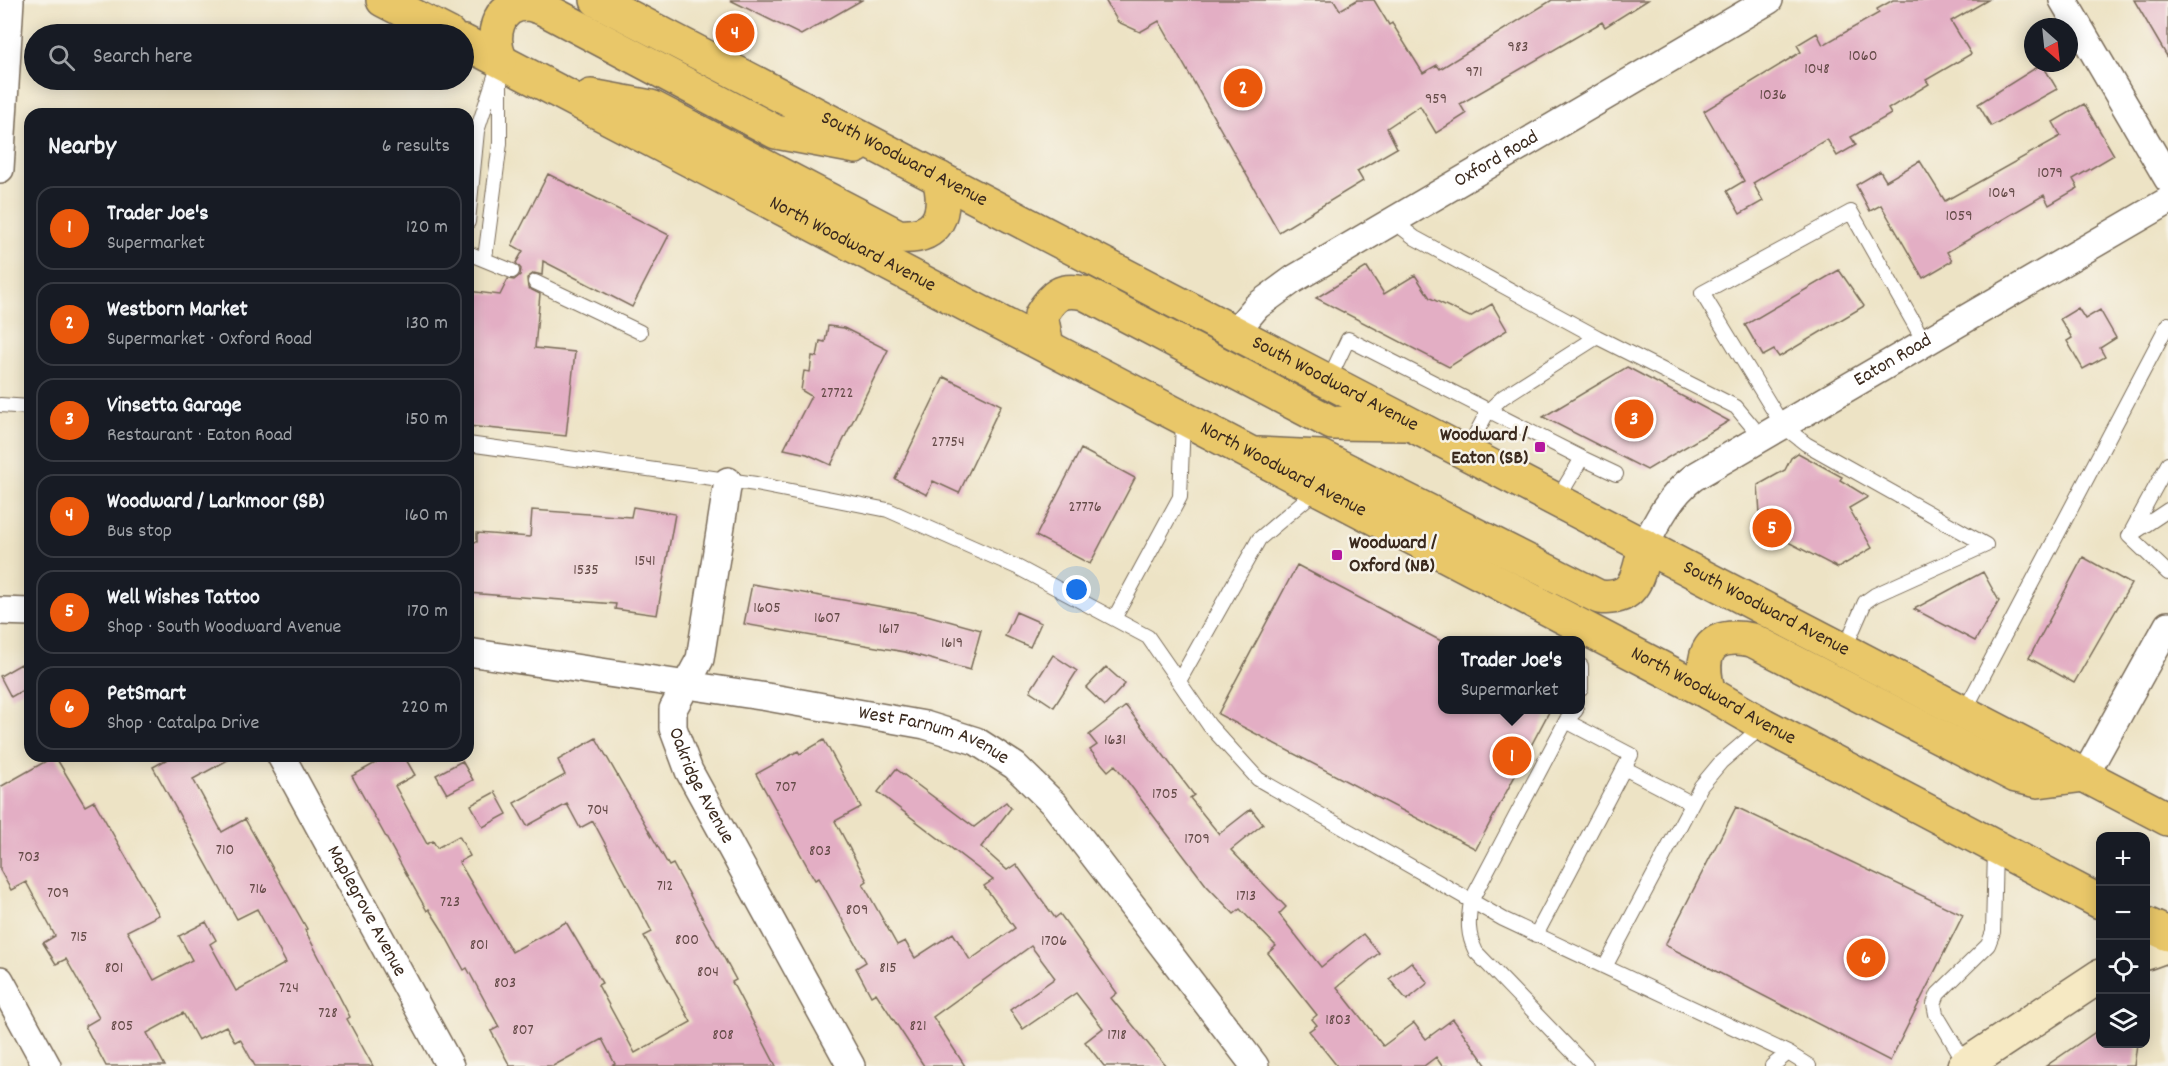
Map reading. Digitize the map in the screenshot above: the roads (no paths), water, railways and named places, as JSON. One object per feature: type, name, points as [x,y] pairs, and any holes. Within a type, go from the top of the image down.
[{"type":"main road","points":[[383,0],[430,24]]},
{"type":"main road","name":"South Woodward Avenue","points":[[597,0],[2168,819]]},
{"type":"main road","points":[[500,59],[494,45],[495,29],[502,17],[513,8],[525,4],[544,9],[776,132],[890,153]]},
{"type":"main road","name":"North Woodward Avenue","points":[[474,47],[1047,345],[1318,489],[1578,632],[1709,693],[1995,849],[2096,900]]},
{"type":"main road","points":[[560,91],[651,107],[898,236],[915,237],[928,233],[937,223],[943,194],[939,178]]},
{"type":"main road","points":[[1047,345],[1041,315],[1048,303],[1059,293],[1069,289],[1084,293],[1332,423],[1410,424]]},
{"type":"main road","points":[[1249,453],[1321,457],[1599,597],[1614,599],[1624,595],[1634,585],[1645,546]]},
{"type":"main road","points":[[1709,693],[1703,662],[1709,650],[1721,640],[1736,637],[1752,640],[2016,776],[2038,781],[2085,775]]},
{"type":"main road","points":[[2150,926],[2168,934]]},
{"type":"street","points":[[0,169],[10,0]]},
{"type":"street","name":"Oxford Road","points":[[1235,332],[1257,306],[1285,285],[1769,0]]},
{"type":"street","points":[[2062,0],[2168,179]]},
{"type":"street","name":"Eaton Road","points":[[1645,546],[1659,517],[1685,483],[2168,201]]},
{"type":"street","name":"Oakridge Avenue","points":[[728,481],[700,658],[673,710],[673,728],[689,771],[850,1066]]},
{"type":"street","points":[[0,611],[24,612]]},
{"type":"street","points":[[2085,775],[2168,625]]},
{"type":"street","name":"West Farnum Avenue","points":[[474,653],[925,724],[976,741],[1015,766],[1055,805],[1255,1066]]},
{"type":"street","name":"Maplegrove Avenue","points":[[284,762],[450,1066]]},
{"type":"street","points":[[2150,952],[2168,945]]},
{"type":"street","points":[[1965,1065],[2096,979]]},
{"type":"street","points":[[0,980],[47,1066]]},
{"type":"lane","points":[[474,161],[477,131],[500,59]]},
{"type":"lane","points":[[485,258],[500,142],[500,59]]},
{"type":"lane","points":[[1772,432],[1702,293],[1851,212],[1925,343]]},
{"type":"lane","points":[[1392,220],[1415,238],[1597,337],[1736,406],[1772,432],[1806,444],[1986,545],[1875,595],[1866,602],[1844,650]]},
{"type":"lane","points":[[474,255],[512,271]]},
{"type":"lane","points":[[535,282],[640,333]]},
{"type":"lane","points":[[1964,712],[2168,324]]},
{"type":"lane","points":[[1466,452],[1488,411],[1503,397],[1597,337]]},
{"type":"lane","points":[[1328,381],[1348,339],[1616,474]]},
{"type":"lane","points":[[0,405],[24,407]]},
{"type":"lane","points":[[1114,617],[1180,497],[1183,418]]},
{"type":"lane","points":[[474,445],[728,481],[888,510],[1017,567],[1148,637],[1209,725],[1258,778],[1472,901],[1536,935],[1788,1053],[1809,1066]]},
{"type":"lane","points":[[1557,500],[1582,458]]},
{"type":"lane","points":[[2129,536],[2168,464]]},
{"type":"lane","points":[[1179,681],[1259,539],[1318,489]]},
{"type":"lane","points":[[2129,536],[2168,510]]},
{"type":"lane","points":[[2129,536],[2168,573]]},
{"type":"lane","points":[[1573,714],[1566,722],[1472,901],[1468,922],[1469,937],[1476,952],[1586,1066]]},
{"type":"lane","points":[[1536,935],[1631,755],[1566,722]]},
{"type":"lane","points":[[1605,967],[1691,803],[1710,773],[1764,725]]},
{"type":"lane","points":[[1624,768],[1691,803]]},
{"type":"lane","points":[[1965,1065],[1936,1014],[1934,1004],[1938,994],[1988,945],[1993,932],[1995,849]]},
{"type":"lane","points":[[1772,1066],[1788,1053]]},
{"type":"place","name":"Woodward / Larkmoor (SB)","points":[[735,33]]},
{"type":"place","name":"Westborn Market","points":[[1243,88]]},
{"type":"place","name":"Vinsetta Garage","points":[[1634,419]]},
{"type":"place","name":"Woodward / Eaton (SB)","points":[[1540,447]]},
{"type":"place","name":"Well Wishes Tattoo","points":[[1772,528]]},
{"type":"place","name":"Woodward / Oxford (NB)","points":[[1337,555]]},
{"type":"place","name":"Trader Joe's","points":[[1512,756]]},
{"type":"place","name":"PetSmart","points":[[1866,958]]}]
